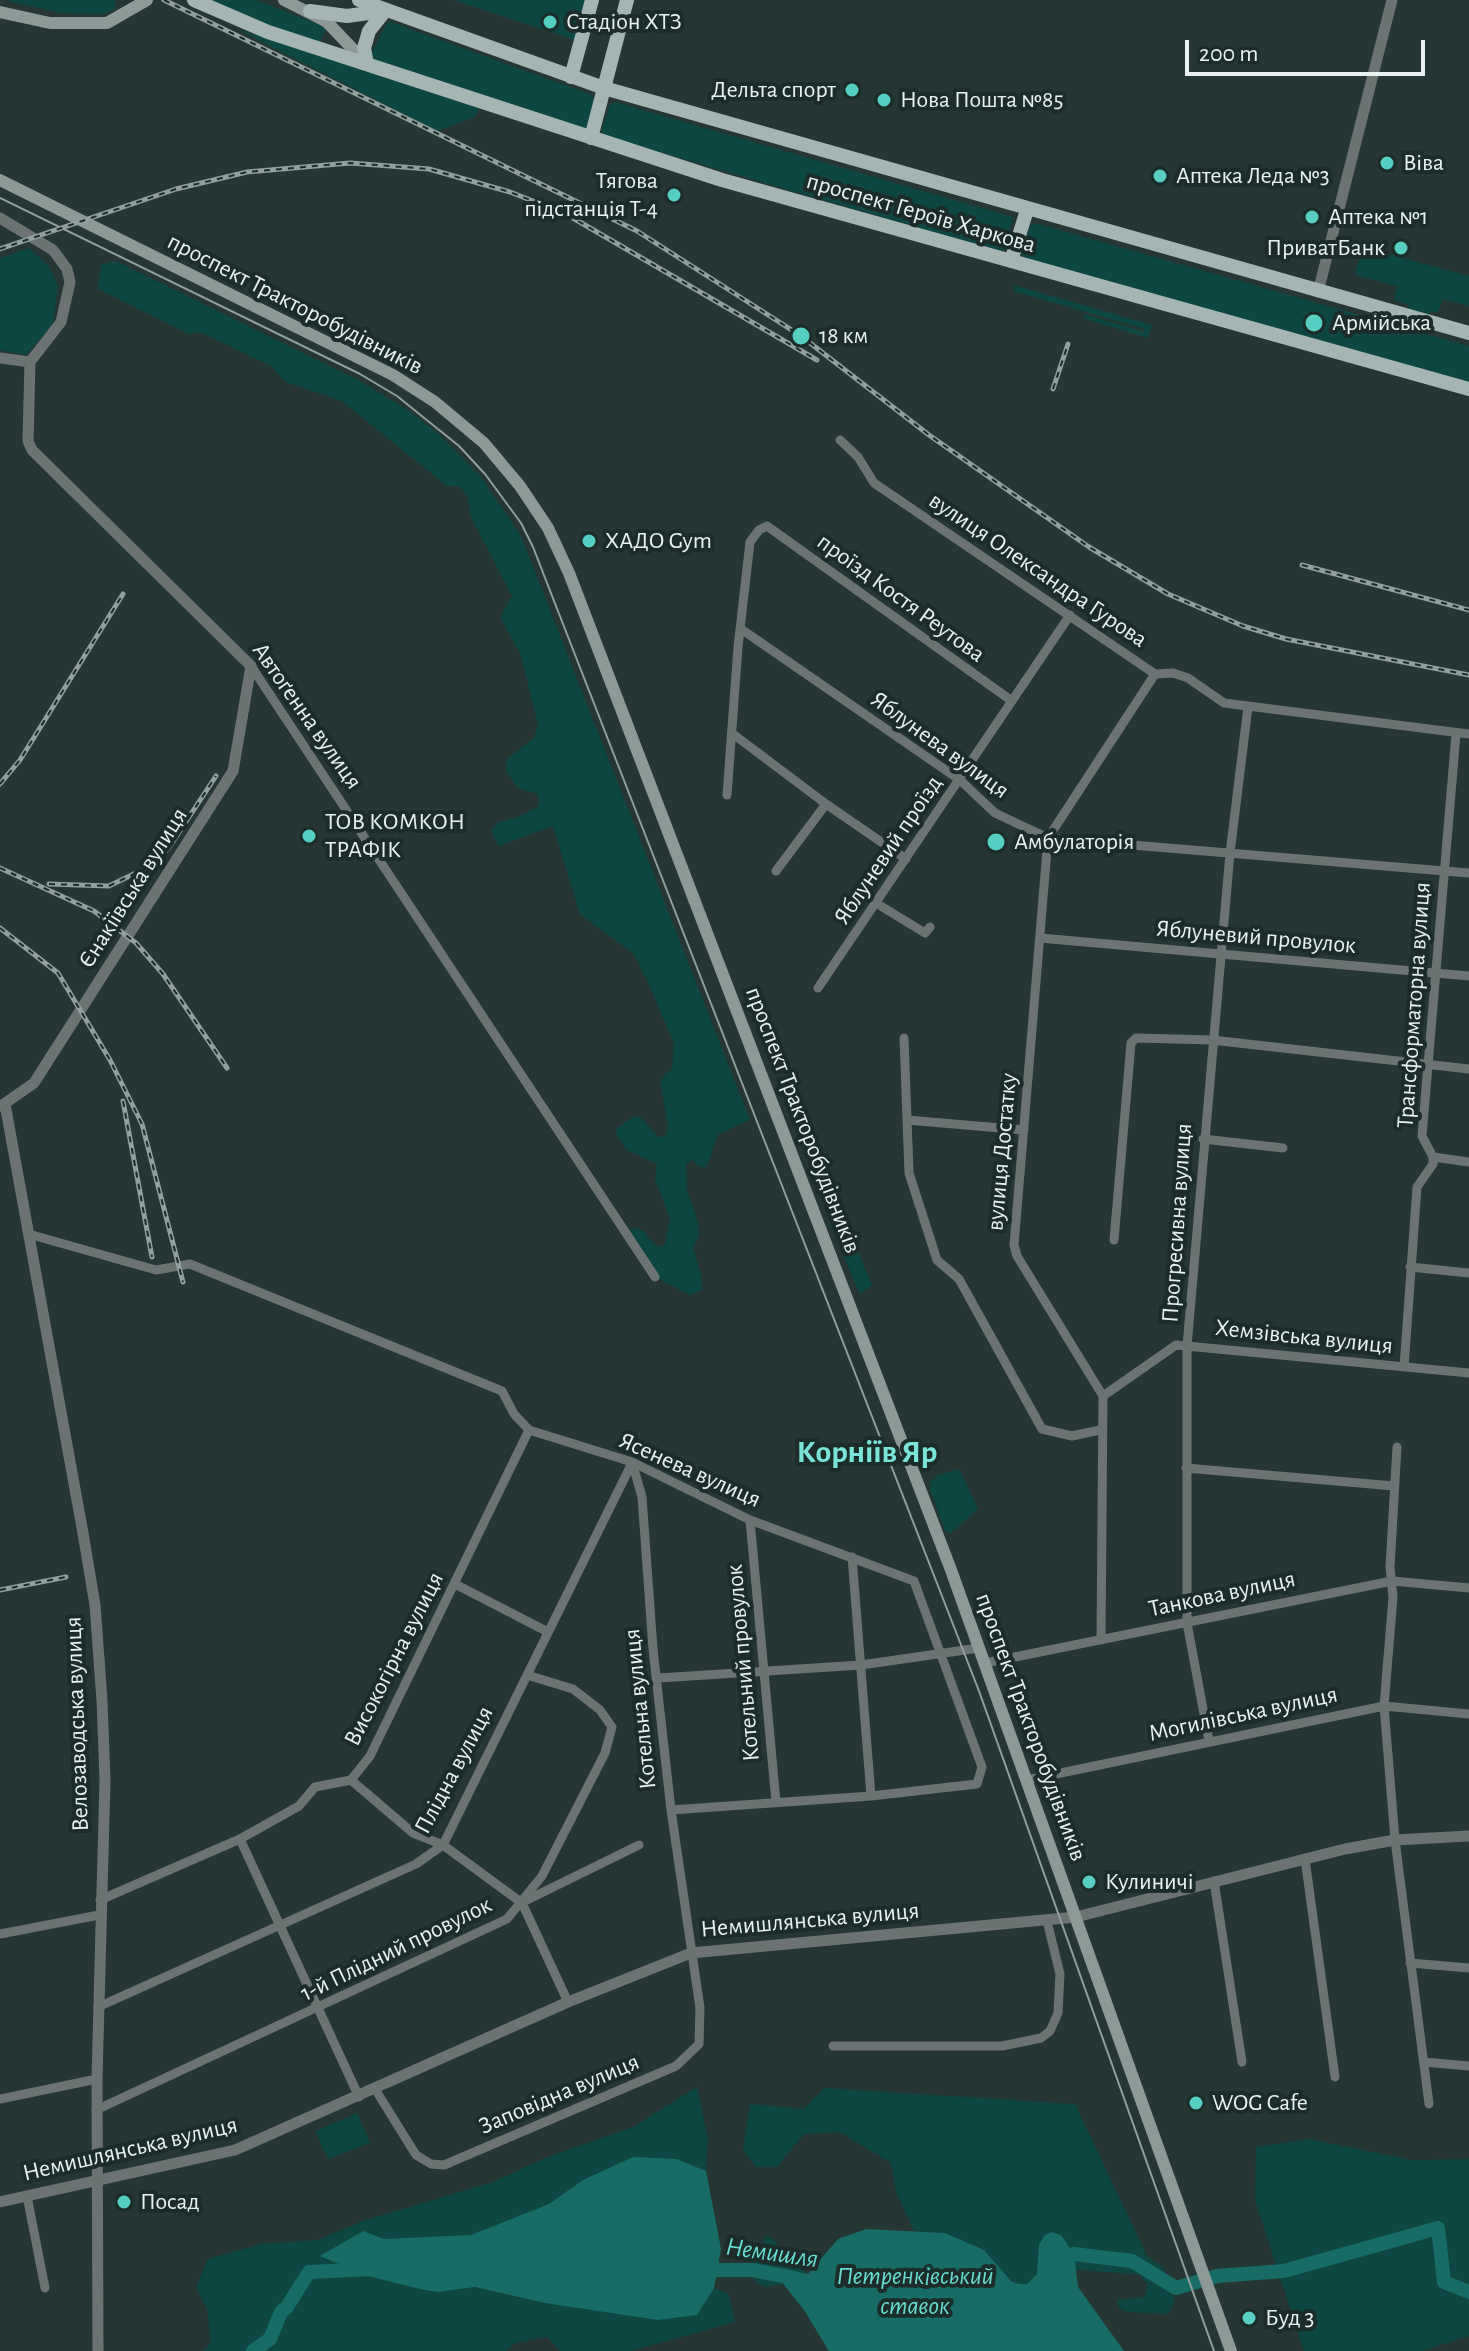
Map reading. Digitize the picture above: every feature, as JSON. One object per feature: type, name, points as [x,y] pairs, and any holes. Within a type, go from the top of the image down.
[{"type":"main road","points":[[0,12],[50,23],[107,23],[147,0]]},
{"type":"main road","name":"проспект Героїв Харкова","points":[[194,0],[268,32],[735,184],[1469,389]]},
{"type":"main road","points":[[284,0],[310,11],[334,28],[367,64]]},
{"type":"main road","name":"проспект Героїв Харкова","points":[[359,0],[604,88],[1469,333]]},
{"type":"main road","points":[[571,77],[592,0]]},
{"type":"main road","points":[[591,138],[627,0]]},
{"type":"main road","points":[[310,11],[347,16],[385,11]]},
{"type":"main road","points":[[367,64],[364,48],[369,31],[377,16],[385,11]]},
{"type":"main road","name":"проспект Тракторобудівників","points":[[0,180],[393,375],[461,422],[484,443],[520,486],[548,528],[569,573],[985,1663],[1231,2351]]},
{"type":"main road","points":[[1011,261],[1027,210]]},
{"type":"street","points":[[1318,292],[1392,0]]},
{"type":"street","points":[[0,218],[53,250],[69,275],[70,291],[61,322],[30,362],[0,358]]},
{"type":"street","name":"Автоґенна вулиця","points":[[30,362],[28,441],[32,450],[251,666],[655,1277]]},
{"type":"street","name":"вулиця Олександра Гурова","points":[[840,440],[858,457],[874,483],[1155,674],[1173,673],[1188,678],[1224,703],[1469,734]]},
{"type":"street","name":"проїзд Костя Реутова","points":[[741,629],[750,542],[759,530],[767,526],[1012,701]]},
{"type":"street","name":"Яблуневий проїзд","points":[[818,988],[1070,615]]},
{"type":"street","points":[[727,795],[741,629]]},
{"type":"street","name":"Яблунева вулиця","points":[[741,629],[960,780],[995,813],[1048,838],[1469,873]]},
{"type":"street","name":"Єнакіївська вулиця","points":[[2,1105],[34,1083],[233,771],[251,666]]},
{"type":"street","name":"вулиця Достатку","points":[[1103,1396],[1017,1256],[1014,1245],[1048,838],[1155,674]]},
{"type":"street","name":"Прогресивна вулиця","points":[[1209,1741],[1187,1623],[1187,1346],[1212,1040],[1248,707]]},
{"type":"street","points":[[733,734],[906,859]]},
{"type":"street","name":"Трансформаторна вулиця","points":[[1404,1367],[1417,1187],[1430,1173],[1433,1157],[1422,1136],[1456,734]]},
{"type":"street","points":[[776,871],[826,804]]},
{"type":"street","points":[[876,903],[925,933],[930,927]]},
{"type":"street","name":"Яблуневий провулок","points":[[1040,938],[1469,976]]},
{"type":"street","points":[[904,1038],[909,1173],[937,1260],[959,1279],[1042,1429],[1060,1435],[1100,1430]]},
{"type":"street","points":[[1114,1240],[1131,1043],[1136,1038],[1212,1040],[1469,1069]]},
{"type":"street","name":"Велозаводська вулиця","points":[[2,1105],[32,1235],[95,1605],[105,1780],[96,2110],[98,2351]]},
{"type":"street","points":[[907,1120],[1024,1130]]},
{"type":"street","points":[[1203,1139],[1283,1148]]},
{"type":"street","points":[[1433,1157],[1469,1162]]},
{"type":"street","points":[[32,1235],[156,1270],[190,1264],[502,1391],[514,1414],[529,1430]]},
{"type":"street","points":[[1410,1267],[1469,1273]]},
{"type":"street","name":"Хемзівська вулиця","points":[[1103,1396],[1176,1345],[1469,1373]]},
{"type":"street","points":[[1101,1640],[1105,1446],[1100,1430],[1103,1396]]},
{"type":"street","name":"Ясенева вулиця","points":[[529,1430],[632,1462],[750,1520],[914,1581],[982,1767],[980,1779],[971,1787],[871,1796]]},
{"type":"street","name":"Високогірна вулиця","points":[[100,1900],[240,1839],[299,1806],[315,1787],[351,1780],[370,1756],[529,1430]]},
{"type":"street","points":[[1397,1447],[1384,1706],[1395,1840],[1429,2104]]},
{"type":"street","name":"Плідна вулиця","points":[[98,2007],[282,1927],[416,1864],[443,1845],[632,1462]]},
{"type":"street","name":"Котельна вулиця","points":[[632,1462],[642,1497],[653,1649],[691,1953]]},
{"type":"street","points":[[1186,1468],[1394,1486]]},
{"type":"street","name":"Котельний провулок","points":[[750,1520],[776,1802]]},
{"type":"street","points":[[671,1810],[871,1796],[852,1557]]},
{"type":"street","name":"Танкова вулиця","points":[[985,1663],[1392,1581],[1469,1588]]},
{"type":"street","points":[[455,1584],[548,1632]]},
{"type":"street","points":[[659,1678],[764,1674],[861,1665],[979,1648]]},
{"type":"street","name":"1-й Плідний провулок","points":[[96,2110],[317,2010],[507,1919],[542,1876],[605,1753],[612,1727],[600,1710],[573,1689],[527,1675]]},
{"type":"street","name":"Могилівська вулиця","points":[[1027,1780],[1384,1706],[1469,1714]]},
{"type":"street","points":[[351,1780],[413,1833],[443,1845],[522,1903],[568,2002]]},
{"type":"street","name":"Немишлянська вулиця","points":[[0,2202],[235,2150],[568,2002],[691,1953],[1076,1917],[1305,1859],[1395,1840],[1469,1836]]},
{"type":"street","points":[[240,1839],[359,2097]]},
{"type":"street","points":[[522,1903],[639,1845]]},
{"type":"street","points":[[1305,1859],[1335,2077]]},
{"type":"street","points":[[1214,1881],[1242,2062]]},
{"type":"street","points":[[0,1934],[99,1915]]},
{"type":"street","points":[[833,2046],[1002,2046],[1041,2038],[1050,2031],[1058,2013],[1060,1974],[1047,1921]]},
{"type":"street","name":"Заповідна вулиця","points":[[375,2089],[416,2155],[431,2164],[444,2165],[676,2066],[699,2044],[700,2008],[691,1953]]},
{"type":"street","points":[[1410,1963],[1469,1968]]},
{"type":"street","points":[[1424,2062],[1469,2066]]},
{"type":"street","points":[[0,2099],[97,2079]]},
{"type":"street","points":[[27,2196],[45,2288]]},
{"type":"shaded area","points":[[4,0],[115,0],[116,8],[104,14],[61,13]]},
{"type":"shaded area","points":[[210,0],[256,0],[327,28],[318,46]]},
{"type":"shaded area","name":"Стадіон ХТЗ","points":[[453,0],[586,0],[575,40]]},
{"type":"shaded area","points":[[388,21],[592,95],[596,100],[591,127],[581,130],[375,63],[371,54]]},
{"type":"shaded area","points":[[235,28],[478,108],[478,112],[475,117],[437,131]]},
{"type":"shaded area","points":[[615,102],[1013,217],[1006,248],[1000,252],[605,136],[602,131],[609,106]]},
{"type":"shaded area","points":[[1035,223],[1469,346],[1469,382],[1024,259],[1021,253],[1030,226]]},
{"type":"shaded area","points":[[1362,247],[1469,276],[1469,306],[1443,299],[1438,313],[1430,311],[1429,315],[1408,310],[1409,305],[1394,300],[1397,286],[1355,275]]},
{"type":"shaded area","points":[[29,248],[49,266],[58,286],[53,324],[26,355],[0,350],[0,258]]},
{"type":"shaded area","points":[[116,261],[358,380],[411,412],[441,436],[481,477],[521,536],[750,1120],[718,1134],[707,1167],[700,1167],[692,1160],[686,1164],[687,1190],[698,1222],[699,1236],[693,1248],[702,1290],[690,1295],[655,1277],[628,1231],[636,1227],[657,1247],[665,1245],[670,1219],[655,1179],[657,1164],[627,1150],[616,1134],[617,1128],[634,1116],[641,1117],[658,1137],[666,1136],[668,1126],[660,1080],[672,1068],[674,1044],[651,989],[634,954],[580,914],[553,826],[499,846],[491,831],[498,822],[518,817],[539,806],[538,794],[518,788],[506,771],[507,759],[534,738],[538,725],[521,655],[500,617],[512,596],[470,515],[468,496],[458,486],[447,486],[342,401],[286,382],[271,366],[200,332],[189,334],[98,289],[101,264]]},
{"type":"shaded area","points":[[1014,285],[1152,325],[1148,338],[1082,318],[1084,314],[1144,332],[1145,329],[1013,291]]},
{"type":"shaded area","points":[[845,1220],[872,1285],[860,1295],[829,1221]]},
{"type":"shaded area","points":[[960,1470],[978,1509],[951,1533],[945,1531],[930,1489],[931,1481],[936,1476]]},
{"type":"shaded area","points":[[697,2087],[708,2140],[706,2171],[677,2159],[583,2180],[549,2204],[471,2235],[384,2239],[363,2231],[368,2276],[437,2292],[474,2287],[545,2303],[697,2315],[714,2288],[729,2295],[735,2322],[631,2351],[560,2351],[547,2337],[515,2343],[506,2351],[203,2351],[211,2343],[207,2309],[196,2288],[208,2259],[261,2244],[317,2240],[363,2221],[493,2182],[545,2158],[633,2127]]},
{"type":"shaded area","points":[[824,2088],[1075,2104],[1147,2256],[1164,2268],[1175,2301],[1168,2314],[1127,2312],[1117,2306],[1117,2300],[1145,2297],[1148,2285],[1140,2275],[1073,2269],[1074,2254],[1039,2245],[1037,2274],[1027,2284],[1020,2284],[1012,2282],[984,2250],[945,2233],[914,2231],[896,2192],[891,2163],[840,2132],[804,2134],[777,2167],[756,2167],[743,2150],[750,2104],[804,2109]]},
{"type":"shaded area","points":[[357,2113],[370,2143],[328,2159],[315,2131]]},
{"type":"shaded area","points":[[1308,2139],[1412,2160],[1469,2159],[1469,2336],[1422,2351],[1304,2351],[1255,2200],[1256,2147]]},
{"type":"shaded area","points":[[769,2236],[808,2274],[771,2267],[783,2284],[765,2287],[755,2282],[752,2270],[765,2237]]},
{"type":"water","points":[[633,2157],[677,2159],[706,2171],[721,2249],[714,2288],[697,2315],[658,2320],[545,2303],[475,2287],[437,2292],[368,2276],[320,2256],[363,2231],[384,2239],[471,2235],[549,2204],[583,2180]]},
{"type":"water","name":"Петренківський ставок","points":[[866,2229],[945,2233],[984,2250],[1012,2282],[1020,2284],[1027,2284],[1037,2274],[1039,2245],[1044,2236],[1051,2232],[1061,2235],[1074,2254],[1078,2287],[1124,2351],[829,2351],[804,2310],[770,2267],[808,2274],[838,2239]]},
{"type":"waterway","name":"Немишля","points":[[1058,2259],[1074,2254],[1132,2261],[1176,2288],[1217,2276],[1284,2271],[1438,2228],[1444,2282],[1469,2292]]},
{"type":"waterway","name":"Немишля","points":[[253,2351],[270,2339],[281,2312],[309,2272],[372,2269]]},
{"type":"waterway","name":"Немишля","points":[[700,2270],[752,2270],[795,2278]]},
{"type":"tram line","points":[[0,198],[360,374],[397,396],[459,446],[485,474],[521,523],[533,547],[979,1691],[1214,2351]]},
{"type":"railway","points":[[164,0],[637,231],[801,336],[929,435],[1089,547],[1168,594],[1243,626],[1286,639],[1469,675]]},
{"type":"railway","points":[[0,249],[176,189],[247,172],[350,163],[429,169],[510,192],[566,214],[817,360]]},
{"type":"railway","points":[[1053,389],[1068,344]]},
{"type":"railway","points":[[1302,565],[1469,610]]},
{"type":"railway","points":[[0,784],[20,760],[123,594]]},
{"type":"railway","points":[[49,884],[109,886],[144,869],[168,849],[216,776]]},
{"type":"railway","points":[[0,868],[94,911],[136,943],[163,974],[227,1068]]},
{"type":"railway","points":[[0,928],[58,973],[110,1060],[142,1124],[183,1282]]},
{"type":"railway","points":[[123,1101],[152,1257]]},
{"type":"railway","points":[[0,1590],[66,1577]]},
{"type":"place","name":"Стадіон ХТЗ","points":[[550,22]]},
{"type":"place","name":"Дельта спорт","points":[[852,90]]},
{"type":"place","name":"Нова Пошта №85","points":[[884,100]]},
{"type":"place","name":"Віва","points":[[1387,163]]},
{"type":"place","name":"Аптека Леда №3","points":[[1160,176]]},
{"type":"place","name":"Тягова підстанція Т-4","points":[[674,195]]},
{"type":"place","name":"Аптека №1","points":[[1312,217]]},
{"type":"place","name":"ПриватБанк","points":[[1401,248]]},
{"type":"place","name":"Армійська","points":[[1314,323]]},
{"type":"place","name":"18 км","points":[[801,336]]},
{"type":"place","name":"ХАДО Gym","points":[[589,541]]},
{"type":"place","name":"ТОВ КОМКОН ТРАФІК","points":[[309,836]]},
{"type":"place","name":"Амбулаторія","points":[[996,842]]},
{"type":"place","name":"Кулиничі","points":[[1089,1882]]},
{"type":"place","name":"WOG Cafe","points":[[1196,2103]]},
{"type":"place","name":"Посад","points":[[124,2202]]},
{"type":"place","name":"Буд 3","points":[[1249,2318]]},
{"type":"district","name":"Корніїв Яр","points":[[867,1452]]}]
